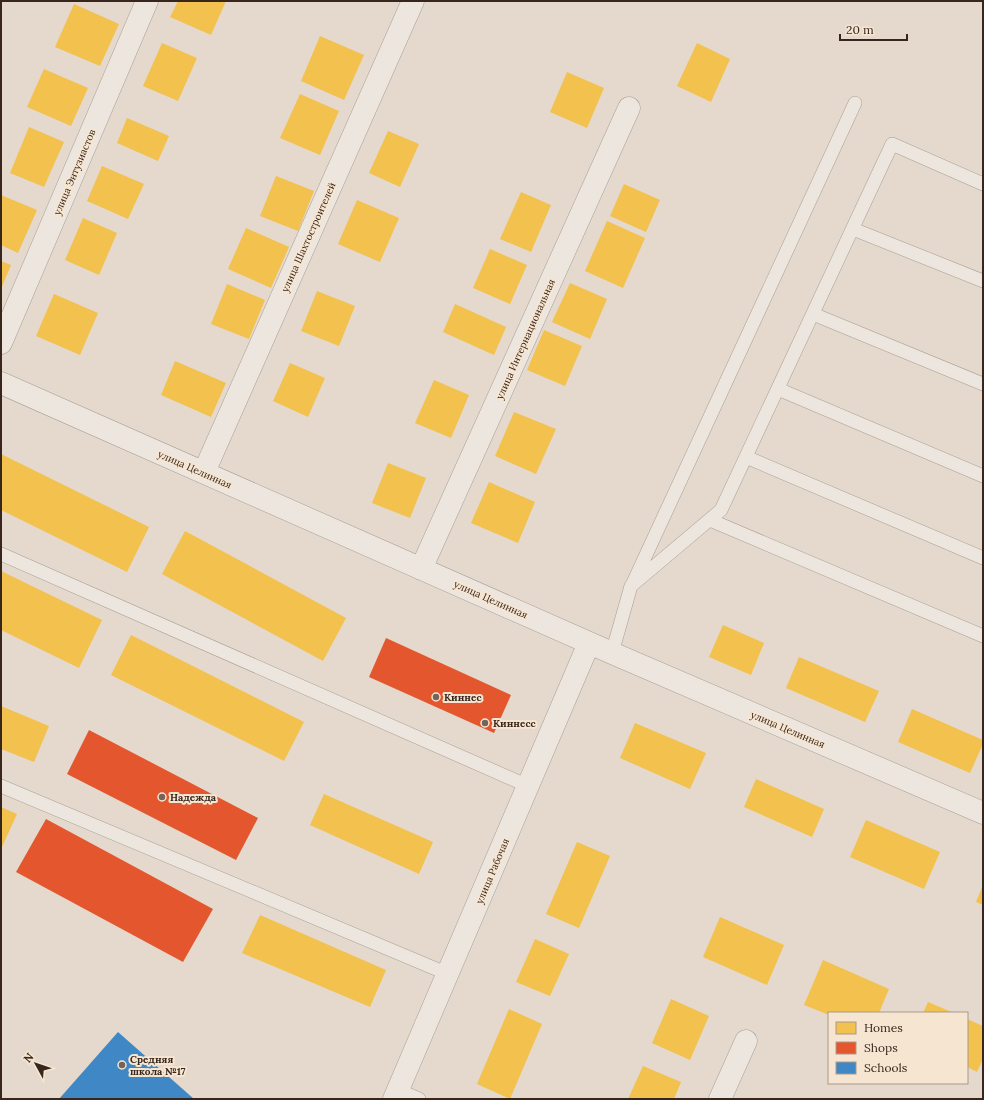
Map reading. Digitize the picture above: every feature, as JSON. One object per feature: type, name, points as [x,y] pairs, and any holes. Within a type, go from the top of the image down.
[{"type":"street","name":"улица Энтузиастов","points":[[1,343],[147,1]]},
{"type":"street","name":"улица Шахтостроителей","points":[[204,472],[413,1]]},
{"type":"street","name":"улица Интернациональная","points":[[421,569],[629,108]]},
{"type":"street","name":"улица Целинная","points":[[1,383],[612,653],[983,813]]},
{"type":"street","name":"улица Рабочая","points":[[396,1094],[590,643]]},
{"type":"street","points":[[720,1099],[746,1041]]},
{"type":"lane","points":[[612,653],[631,586],[855,103]]},
{"type":"lane","points":[[631,586],[721,510],[892,144],[983,184]]},
{"type":"lane","points":[[853,229],[983,281]]},
{"type":"lane","points":[[813,314],[983,384]]},
{"type":"lane","points":[[778,390],[983,476]]},
{"type":"lane","points":[[746,457],[983,558]]},
{"type":"lane","points":[[710,520],[983,636]]},
{"type":"lane","points":[[1,554],[528,786]]},
{"type":"lane","points":[[1,786],[448,974]]},
{"type":"lane","points":[[396,1094],[419,1099]]},
{"type":"building: Homes","points":[[178,1],[226,1],[211,35],[170,17]]},
{"type":"building: Homes","points":[[74,4],[119,24],[100,66],[55,47]]},
{"type":"building: Homes","points":[[320,36],[364,55],[344,100],[301,81]]},
{"type":"building: Homes","points":[[162,43],[197,58],[178,101],[143,86]]},
{"type":"building: Homes","points":[[697,43],[730,59],[711,102],[677,86]]},
{"type":"building: Homes","points":[[44,69],[88,88],[71,126],[27,107]]},
{"type":"building: Homes","points":[[567,72],[604,88],[587,128],[550,112]]},
{"type":"building: Homes","points":[[300,94],[339,111],[320,155],[280,138]]},
{"type":"building: Homes","points":[[127,118],[169,136],[158,161],[117,143]]},
{"type":"building: Homes","points":[[29,127],[64,142],[44,187],[10,173]]},
{"type":"building: Homes","points":[[388,131],[419,144],[400,187],[369,173]]},
{"type":"building: Homes","points":[[102,166],[144,184],[128,219],[87,201]]},
{"type":"building: Homes","points":[[276,176],[314,191],[298,231],[260,216]]},
{"type":"building: Homes","points":[[624,184],[660,200],[646,232],[610,216]]},
{"type":"building: Homes","points":[[521,192],[551,205],[531,252],[500,239]]},
{"type":"building: Homes","points":[[1,195],[37,210],[18,253],[1,245]]},
{"type":"building: Homes","points":[[357,200],[399,218],[380,262],[338,244]]},
{"type":"building: Homes","points":[[83,218],[117,233],[99,275],[65,260]]},
{"type":"building: Homes","points":[[607,221],[645,238],[623,288],[585,271]]},
{"type":"building: Homes","points":[[246,228],[289,247],[271,288],[228,269]]},
{"type":"building: Homes","points":[[490,249],[527,265],[510,304],[473,288]]},
{"type":"building: Homes","points":[[1,261],[11,265],[1,289]]},
{"type":"building: Homes","points":[[570,283],[607,299],[590,339],[552,322]]},
{"type":"building: Homes","points":[[227,284],[265,300],[249,339],[211,324]]},
{"type":"building: Homes","points":[[317,291],[355,306],[339,346],[301,331]]},
{"type":"building: Homes","points":[[54,294],[98,313],[80,355],[36,336]]},
{"type":"building: Homes","points":[[455,304],[506,327],[494,355],[443,332]]},
{"type":"building: Homes","points":[[544,330],[582,346],[565,386],[527,370]]},
{"type":"building: Homes","points":[[175,361],[226,383],[211,417],[161,395]]},
{"type":"building: Homes","points":[[290,363],[325,378],[308,417],[273,401]]},
{"type":"building: Homes","points":[[434,380],[469,395],[451,438],[415,423]]},
{"type":"building: Homes","points":[[514,412],[556,429],[536,474],[495,456]]},
{"type":"building: Homes","points":[[1,454],[149,527],[127,572],[1,510]]},
{"type":"building: Homes","points":[[388,463],[426,478],[410,518],[372,503]]},
{"type":"building: Homes","points":[[489,482],[535,502],[518,543],[471,523]]},
{"type":"building: Homes","points":[[185,531],[346,618],[323,661],[162,574]]},
{"type":"building: Homes","points":[[1,571],[102,620],[79,668],[1,630]]},
{"type":"building: Homes","points":[[723,625],[764,643],[751,675],[709,657]]},
{"type":"building: Homes","points":[[131,635],[304,722],[284,761],[111,675]]},
{"type":"building: Homes","points":[[799,657],[879,691],[865,722],[786,688]]},
{"type":"building: Homes","points":[[1,706],[49,726],[34,762],[1,749]]},
{"type":"building: Homes","points":[[912,709],[983,740],[983,744],[970,773],[898,742]]},
{"type":"building: Homes","points":[[635,723],[706,753],[690,789],[620,758]]},
{"type":"building: Homes","points":[[756,779],[824,809],[812,837],[744,807]]},
{"type":"building: Homes","points":[[324,794],[433,842],[419,874],[310,825]]},
{"type":"building: Homes","points":[[1,807],[17,814],[1,849]]},
{"type":"building: Homes","points":[[866,820],[940,852],[924,889],[850,857]]},
{"type":"building: Homes","points":[[577,842],[610,856],[579,928],[546,914]]},
{"type":"building: Homes","points":[[983,885],[983,905],[976,902]]},
{"type":"building: Homes","points":[[260,915],[386,970],[370,1007],[242,953]]},
{"type":"building: Homes","points":[[720,917],[784,945],[767,985],[703,957]]},
{"type":"building: Homes","points":[[535,939],[569,954],[550,996],[516,982]]},
{"type":"building: Homes","points":[[823,960],[889,989],[879,1012],[828,1012],[828,1015],[804,1005]]},
{"type":"building: Homes","points":[[671,999],[709,1016],[690,1060],[652,1043]]},
{"type":"building: Homes","points":[[928,1002],[952,1012],[923,1012]]},
{"type":"building: Homes","points":[[509,1009],[542,1024],[510,1099],[477,1084]]},
{"type":"building: Homes","points":[[968,1019],[983,1026],[983,1059],[977,1072],[968,1068]]},
{"type":"building: Homes","points":[[643,1066],[681,1082],[674,1099],[628,1099]]},
{"type":"building: Shops","points":[[386,638],[511,695],[494,733],[369,677]]},
{"type":"building: Shops","points":[[89,730],[258,818],[236,860],[67,774]]},
{"type":"building: Shops","points":[[46,819],[213,909],[183,962],[16,872]]},
{"type":"building: Schools","name":"Средняя школа №17","points":[[118,1032],[194,1099],[59,1099]]},
{"type":"place","name":"Киннес","points":[[436,697]]},
{"type":"place","name":"Киннесс","points":[[485,723]]},
{"type":"place","name":"Надежда","points":[[162,797]]},
{"type":"place","name":"Средняя школа №17","points":[[122,1065]]}]
